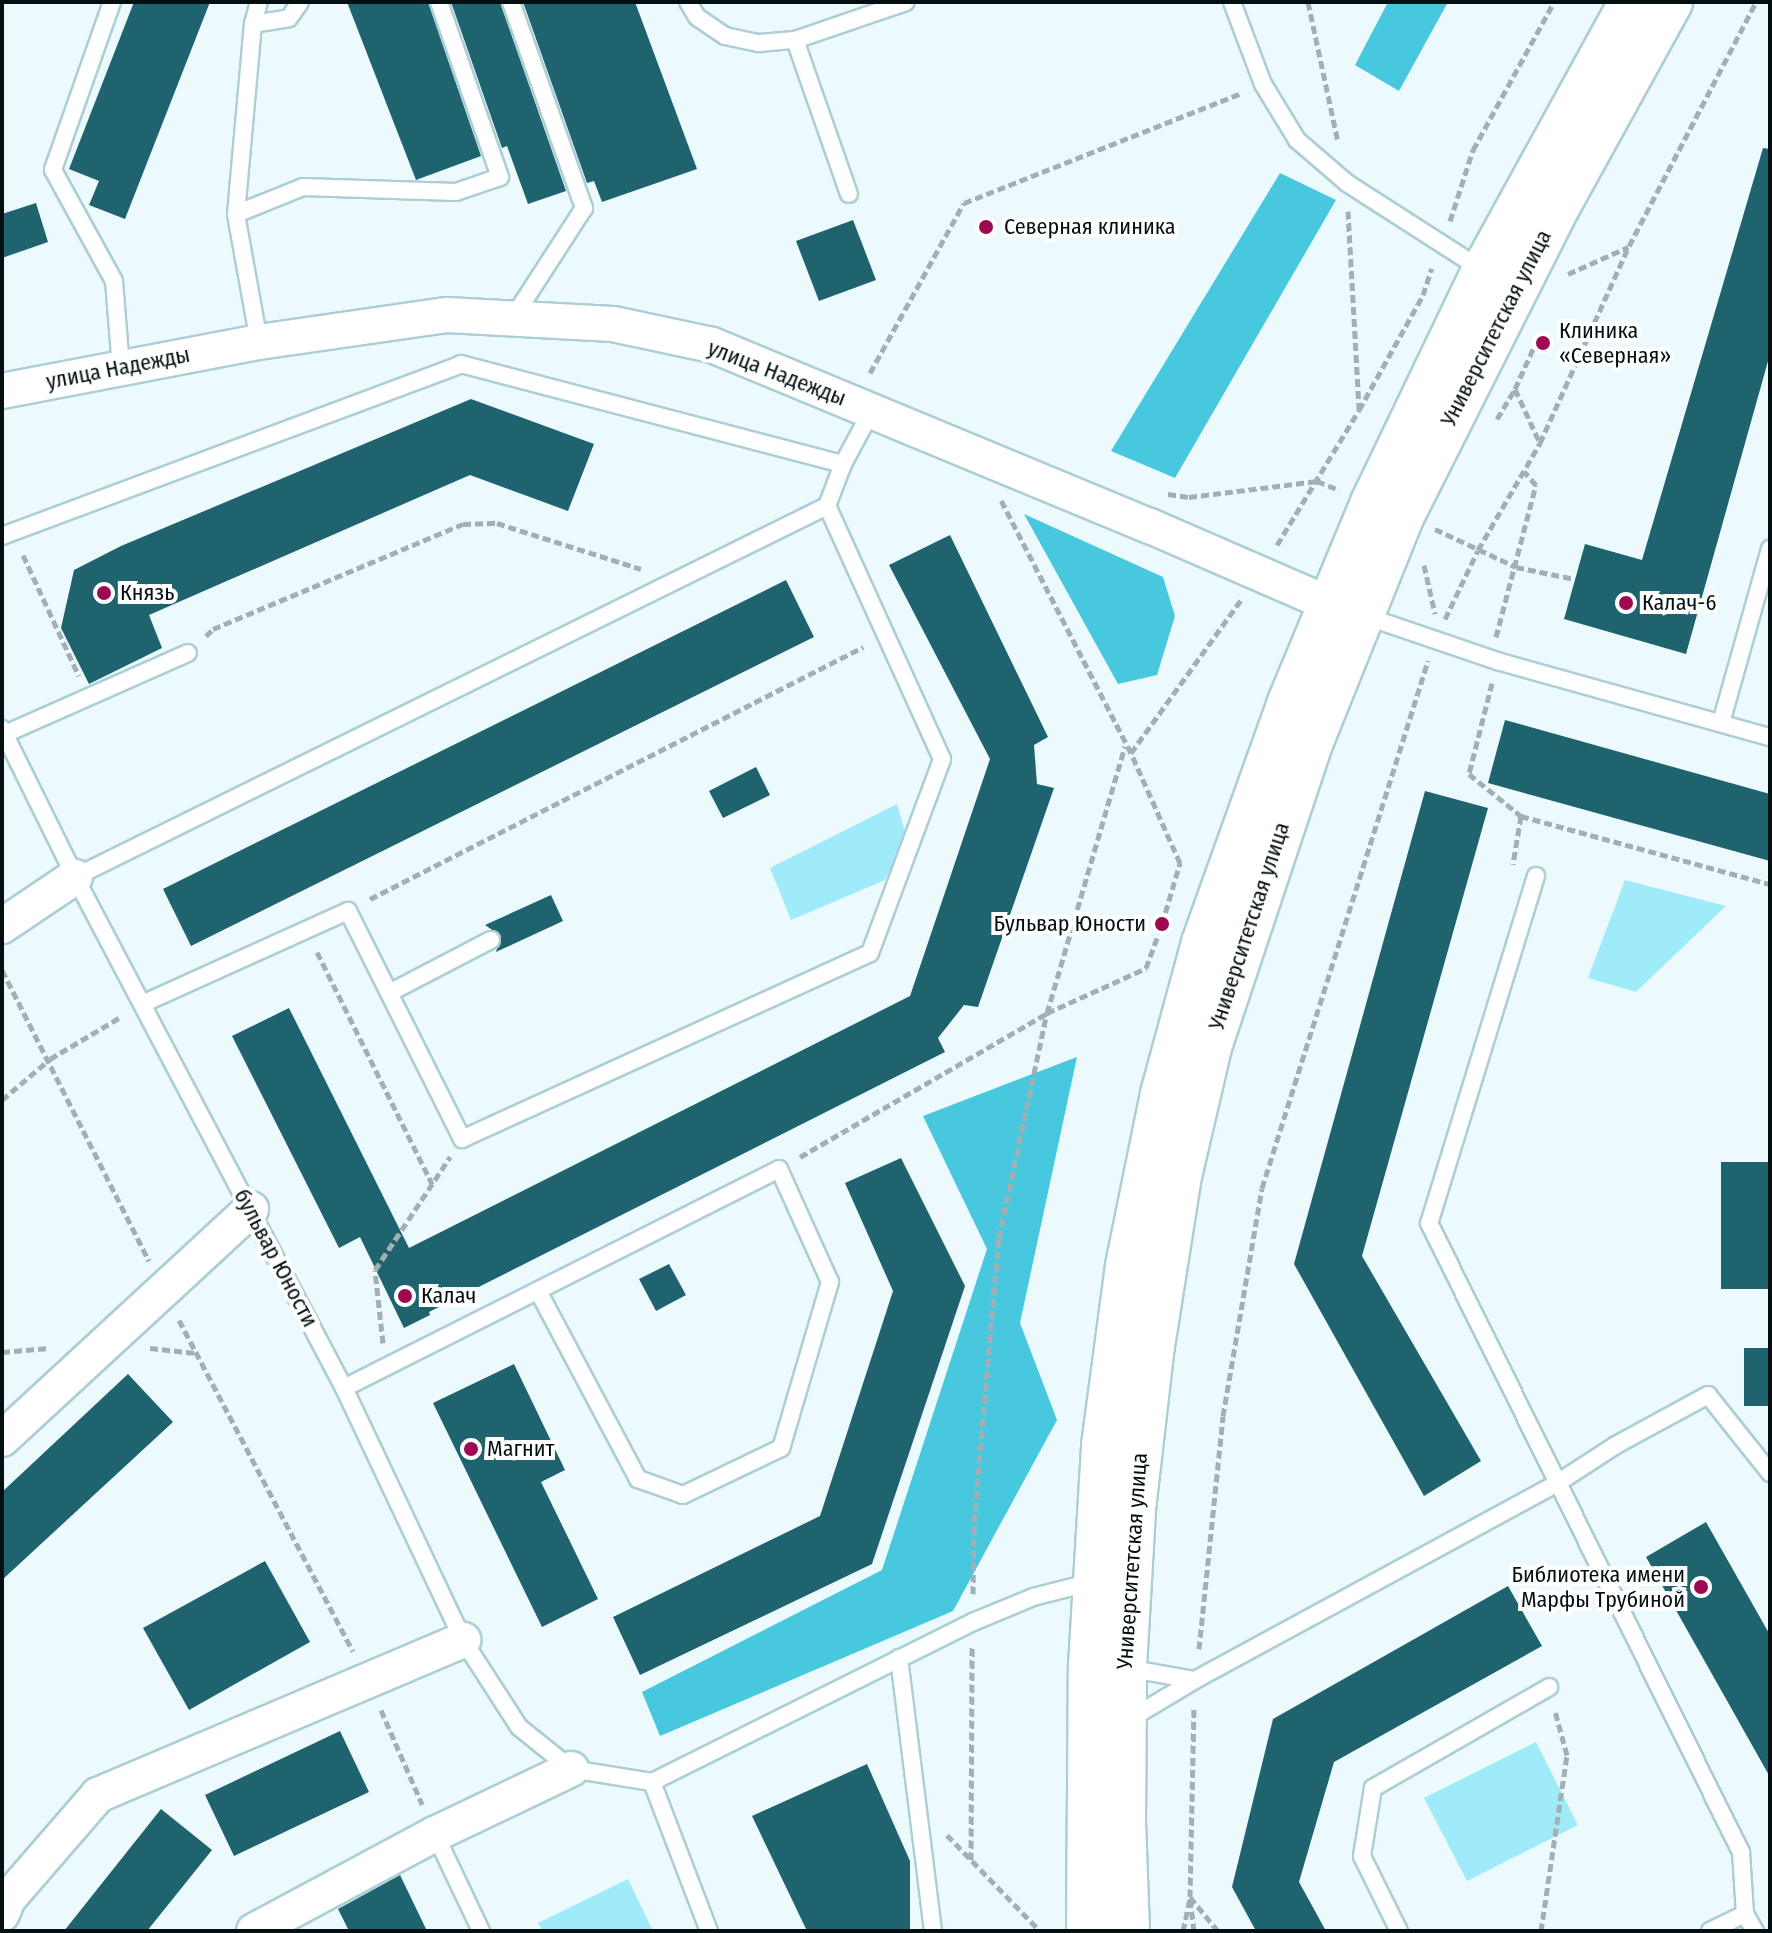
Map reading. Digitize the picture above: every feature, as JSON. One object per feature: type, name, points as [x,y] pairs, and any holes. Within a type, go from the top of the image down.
[{"type":"main road","name":"Университетская улица","points":[[1089,1931],[1107,1723],[1111,1582],[1104,1446],[1128,1266],[1163,1094],[1204,943],[1484,271],[1632,2]]},
{"type":"main road","name":"Университетская улица","points":[[1345,609],[1402,515],[1497,322],[1613,100],[1670,2]]},
{"type":"main road","name":"Университетская улица","points":[[1107,1723],[1127,1931]]},
{"type":"street","name":"улица Надежды","points":[[2,391],[259,342],[447,315],[514,316],[613,324],[712,345],[1345,609]]},
{"type":"street","points":[[2,926],[75,877]]},
{"type":"street","points":[[2,1439],[251,1209]]},
{"type":"street","points":[[2,1914],[8,1899],[98,1795],[370,1683],[463,1640]]},
{"type":"street","points":[[254,1931],[435,1834],[571,1769]]},
{"type":"lane","points":[[112,2],[53,170],[114,281],[121,368]]},
{"type":"lane","points":[[259,2],[253,24],[236,214],[259,342]]},
{"type":"lane","points":[[253,24],[289,18],[300,2]]},
{"type":"lane","points":[[236,214],[303,187],[456,192],[500,177],[439,2]]},
{"type":"lane","points":[[511,2],[584,208],[514,316]]},
{"type":"lane","points":[[688,2],[697,17],[725,36],[759,43],[795,40],[906,2]]},
{"type":"lane","points":[[1232,2],[1263,84],[1297,140],[1347,183],[1484,271]]},
{"type":"lane","points":[[795,40],[849,194]]},
{"type":"lane","points":[[7,534],[461,364],[843,464]]},
{"type":"lane","points":[[75,877],[827,506],[864,407]]},
{"type":"lane","points":[[142,1004],[348,911],[462,1139],[870,953],[942,759],[827,506]]},
{"type":"lane","points":[[1721,723],[1770,549]]},
{"type":"lane","points":[[1345,609],[1497,661],[1770,737]]},
{"type":"lane","points":[[3,731],[188,653]]},
{"type":"lane","name":"бульвар Юности","points":[[3,731],[75,877],[344,1388],[463,1640],[519,1727],[571,1769]]},
{"type":"lane","points":[[1536,876],[1429,1223],[1741,1852],[1745,1914],[1755,1931]]},
{"type":"lane","points":[[389,993],[491,940]]},
{"type":"lane","points":[[344,1388],[779,1169],[830,1282],[781,1448],[683,1495],[638,1479],[538,1291]]},
{"type":"lane","points":[[1107,1723],[1196,1672],[1556,1484],[1616,1445],[1708,1395],[1770,1473]]},
{"type":"lane","points":[[571,1769],[652,1782],[899,1658],[1033,1597],[1111,1582]]},
{"type":"lane","points":[[899,1658],[933,1931]]},
{"type":"lane","points":[[1108,1667],[1196,1672]]},
{"type":"lane","points":[[1399,1931],[1362,1856],[1373,1788],[1549,1687]]},
{"type":"lane","points":[[652,1782],[709,1931]]},
{"type":"lane","points":[[435,1834],[481,1931]]},
{"type":"lane","points":[[1710,1931],[1745,1914]]},
{"type":"path","points":[[1308,2],[1347,183],[1359,410]]},
{"type":"path","points":[[1448,227],[1473,150],[1554,2]]},
{"type":"path","points":[[1422,555],[1439,630],[1478,550],[1540,443],[1629,246],[1756,2]]},
{"type":"path","points":[[864,407],[964,203],[1263,84]]},
{"type":"path","points":[[1561,288],[1567,274],[1629,246]]},
{"type":"path","points":[[1274,549],[1359,410],[1423,295],[1433,265]]},
{"type":"path","points":[[1540,443],[1515,389],[1541,331]]},
{"type":"path","points":[[1497,661],[1496,629],[1516,567],[1536,485],[1524,471]]},
{"type":"path","points":[[779,1169],[1047,1013],[1146,968],[1162,924],[1180,863],[1131,753],[996,490]]},
{"type":"path","points":[[188,653],[213,629],[463,524],[497,523],[676,581]]},
{"type":"path","points":[[1428,542],[1434,528],[1516,567],[1575,579]]},
{"type":"path","points":[[7,534],[88,697]]},
{"type":"path","points":[[1131,753],[1246,593]]},
{"type":"path","points":[[348,911],[886,636]]},
{"type":"path","points":[[1196,1672],[1223,1416],[1262,1188],[1429,656]]},
{"type":"path","points":[[1492,680],[1469,774],[1521,816],[1770,884]]},
{"type":"path","points":[[973,1595],[974,1522],[999,1238],[1047,1013],[1125,745]]},
{"type":"path","points":[[1521,816],[1512,868],[1536,876]]},
{"type":"path","points":[[306,930],[432,1184]]},
{"type":"path","points":[[2,970],[50,1059],[163,1290],[370,1683],[435,1834]]},
{"type":"path","points":[[2,1100],[50,1059],[142,1004]]},
{"type":"path","points":[[386,1367],[375,1270],[462,1139]]},
{"type":"path","points":[[971,1860],[972,1642]]},
{"type":"path","points":[[1541,1931],[1567,1755],[1549,1687]]},
{"type":"path","points":[[1194,1931],[1190,1897],[1195,1702]]},
{"type":"path","points":[[916,1803],[1040,1931]]},
{"type":"path","points":[[1183,1931],[1190,1897]]},
{"type":"path","points":[[1190,1897],[1218,1931]]},
{"type":"shaded area","points":[[1388,2],[1448,2],[1399,91],[1355,65]]},
{"type":"shaded area","points":[[1280,173],[1336,200],[1175,478],[1111,451]]},
{"type":"shaded area","points":[[1024,514],[1163,577],[1175,616],[1157,675],[1118,684]]},
{"type":"shaded area","points":[[897,804],[907,839],[885,880],[791,920],[770,868]]},
{"type":"shaded area","points":[[1625,880],[1726,906],[1636,992],[1588,978]]},
{"type":"shaded area","points":[[1077,1057],[1020,1323],[1057,1420],[953,1611],[660,1736],[642,1692],[882,1570],[987,1249],[923,1116]]},
{"type":"shaded area","points":[[1536,1742],[1578,1825],[1467,1881],[1424,1798]]},
{"type":"shaded area","points":[[628,1879],[653,1931],[542,1931],[538,1923]]},
{"type":"building","points":[[134,2],[210,2],[125,219],[89,205],[99,181],[69,169]]},
{"type":"building","points":[[347,2],[428,2],[481,156],[416,180]]},
{"type":"building","points":[[451,2],[500,2],[566,191],[528,204],[507,146],[502,148]]},
{"type":"building","points":[[523,2],[635,2],[697,169],[602,202],[594,181],[587,183]]},
{"type":"building","points":[[1763,148],[1770,149],[1770,354],[1686,654],[1564,619],[1585,544],[1642,560]]},
{"type":"building","points":[[36,203],[48,242],[2,258],[2,214]]},
{"type":"building","points":[[853,220],[876,280],[819,301],[796,241]]},
{"type":"building","points":[[471,399],[594,444],[568,511],[470,475],[149,615],[162,648],[89,684],[61,628],[74,570],[121,546]]},
{"type":"building","points":[[950,535],[1048,737],[1034,745],[1037,784],[1054,788],[978,1007],[964,1005],[938,1038],[945,1052],[429,1312],[430,1315],[404,1328],[360,1237],[339,1248],[232,1036],[289,1008],[409,1248],[910,996],[990,759],[889,565]]},
{"type":"building","points":[[786,580],[814,637],[191,946],[163,889]]},
{"type":"building","points":[[1505,720],[1770,794],[1770,861],[1488,783]]},
{"type":"building","points":[[756,767],[770,795],[723,818],[709,791]]},
{"type":"building","points":[[1425,791],[1488,808],[1362,1256],[1481,1461],[1424,1496],[1294,1264]]},
{"type":"building","points":[[551,895],[563,921],[496,952],[501,936],[485,925]]},
{"type":"building","points":[[901,1158],[965,1286],[872,1564],[640,1675],[613,1617],[820,1516],[893,1291],[845,1183]]},
{"type":"building","points":[[1721,1162],[1770,1162],[1770,1289],[1721,1289]]},
{"type":"building","points":[[669,1264],[686,1295],[656,1311],[639,1279]]},
{"type":"building","points":[[1744,1348],[1770,1348],[1770,1406],[1744,1406]]},
{"type":"building","points":[[514,1364],[565,1470],[541,1482],[598,1599],[542,1627],[433,1403]]},
{"type":"building","points":[[128,1374],[173,1422],[2,1580],[2,1492]]},
{"type":"building","points":[[1706,1522],[1770,1635],[1770,1777],[1646,1557]]},
{"type":"building","points":[[265,1561],[310,1642],[189,1710],[143,1628]]},
{"type":"building","points":[[1508,1586],[1542,1646],[1334,1762],[1299,1882],[1326,1931],[1256,1931],[1232,1887],[1273,1719]]},
{"type":"building","points":[[340,1731],[369,1792],[234,1856],[205,1795]]},
{"type":"building","points":[[867,1764],[910,1861],[910,1931],[807,1931],[752,1816]]},
{"type":"building","points":[[161,1809],[212,1850],[147,1931],[64,1931]]},
{"type":"building","points":[[400,1875],[427,1931],[349,1931],[338,1909]]},
{"type":"place","name":"Северная клиника","points":[[986,227]]},
{"type":"place","name":"Клиника «Северная»","points":[[1543,343]]},
{"type":"place","name":"Князь","points":[[104,593]]},
{"type":"place","name":"Калач-6","points":[[1626,603]]},
{"type":"place","name":"Бульвар Юности","points":[[1162,924]]},
{"type":"place","name":"Калач","points":[[405,1296]]},
{"type":"place","name":"Магнит","points":[[471,1449]]},
{"type":"place","name":"Библиотека имени Марфы Трубиной","points":[[1701,1587]]}]
